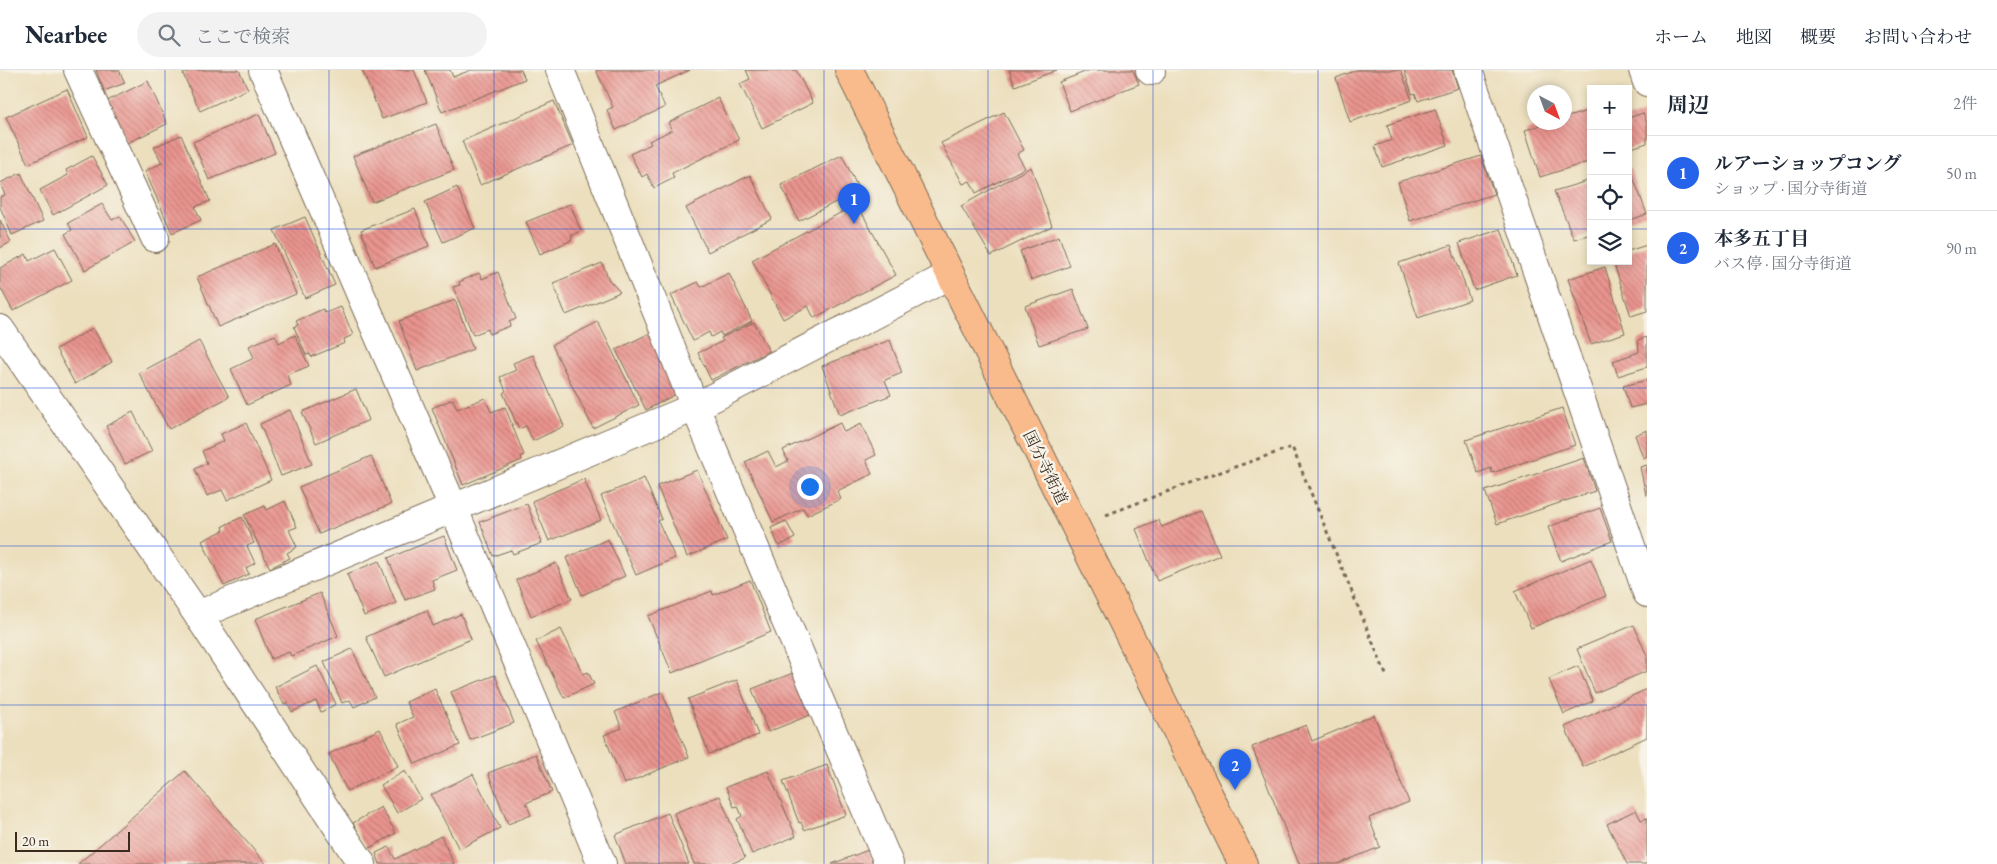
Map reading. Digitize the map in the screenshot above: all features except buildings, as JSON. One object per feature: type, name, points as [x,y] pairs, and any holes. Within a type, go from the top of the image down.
[{"type":"main road","name":"国分寺街道","points":[[849,70],[1243,864]]},
{"type":"street","points":[[78,70],[155,238]]},
{"type":"street","points":[[263,70],[453,508],[602,864]]},
{"type":"street","points":[[560,70],[695,407],[889,864]]},
{"type":"street","points":[[1468,70],[1645,582]]},
{"type":"street","points":[[1643,70],[1647,82]]},
{"type":"street","points":[[198,615],[695,407],[950,275]]},
{"type":"street","points":[[0,329],[198,615],[362,864]]},
{"type":"path","points":[[1075,527],[1195,481],[1292,447],[1387,678]]},
{"type":"place","name":"ルアーショップコング","points":[[854,224]]},
{"type":"place","name":"本多五丁目","points":[[1235,790]]}]
